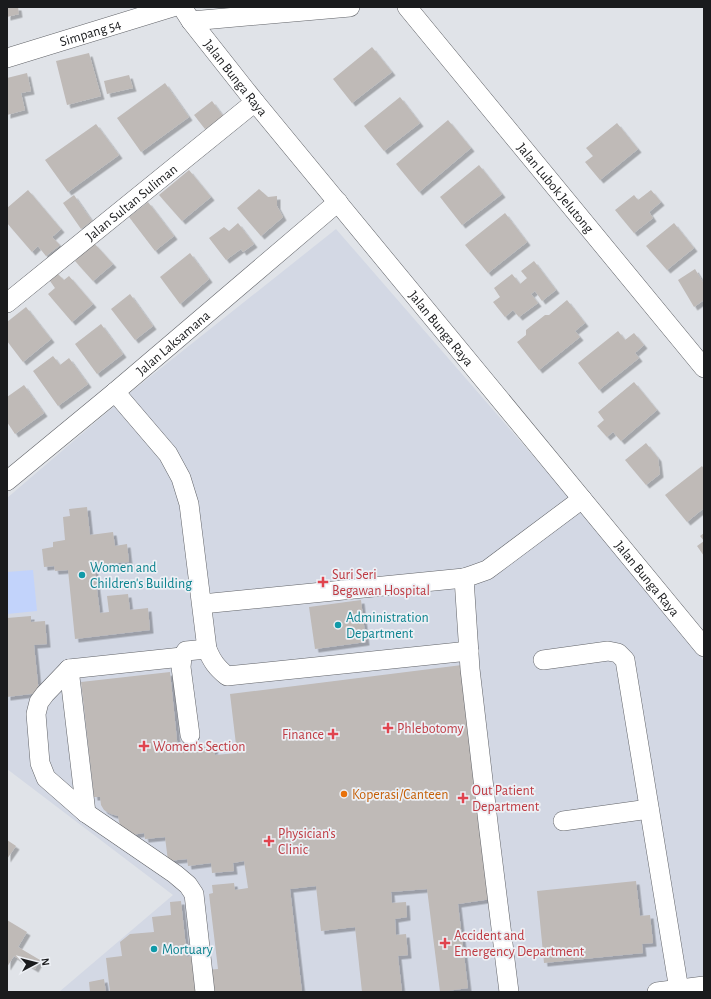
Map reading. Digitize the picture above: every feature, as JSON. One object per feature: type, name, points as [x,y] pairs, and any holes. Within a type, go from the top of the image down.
[{"type":"street","name":"Simpang 54","points":[[7,58],[173,7]]},
{"type":"street","points":[[187,14],[350,7]]},
{"type":"street","name":"Jalan Lubok Jelutong","points":[[407,7],[704,368]]},
{"type":"street","name":"Jalan Bunga Raya","points":[[187,14],[255,102],[704,647]]},
{"type":"street","name":"Jalan Sultan Suliman","points":[[7,303],[255,102]]},
{"type":"street","name":"Jalan Laksamana","points":[[7,481],[115,392],[338,202]]},
{"type":"street","points":[[115,392],[168,454],[181,478],[189,504],[207,649],[219,670],[227,676],[469,651]]},
{"type":"street","points":[[202,604],[464,578],[487,570],[582,499]]},
{"type":"street","points":[[464,578],[469,651],[509,992]]},
{"type":"street","points":[[190,735],[181,667],[182,657],[186,651],[207,649]]},
{"type":"street","points":[[542,660],[608,651],[618,653],[625,660],[649,808],[692,989],[657,992]]},
{"type":"street","points":[[182,657],[69,669],[39,702],[36,714],[40,763],[46,778],[86,813],[175,874],[194,894],[205,992]]},
{"type":"street","points":[[69,669],[86,813]]},
{"type":"street","points":[[563,821],[649,808]]},
{"type":"shaded area","name":"Suri Seri Begawan Hospital","points":[[336,229],[575,504],[704,661],[704,992],[59,992],[173,895],[7,769],[7,498],[126,396]]},
{"type":"shaded area","points":[[33,570],[37,611],[7,614],[7,572]]},
{"type":"building","points":[[7,7],[18,7],[19,14],[7,17]]},
{"type":"building","points":[[372,47],[392,72],[352,103],[333,79]]},
{"type":"building","points":[[89,53],[101,96],[67,105],[56,61]]},
{"type":"building","points":[[27,73],[31,91],[21,93],[25,110],[7,115],[7,78]]},
{"type":"building","points":[[129,75],[133,88],[107,94],[104,81]]},
{"type":"building","points":[[165,83],[189,117],[141,152],[117,118]]},
{"type":"building","points":[[400,97],[420,123],[384,151],[364,126]]},
{"type":"building","points":[[212,101],[223,116],[205,129],[194,115]]},
{"type":"building","points":[[448,120],[471,148],[419,192],[396,164]]},
{"type":"building","points":[[617,123],[638,149],[600,180],[585,162],[593,156],[586,148]]},
{"type":"building","points":[[96,124],[119,155],[68,192],[45,160]]},
{"type":"building","points":[[479,165],[502,194],[462,225],[440,197]]},
{"type":"building","points":[[189,170],[211,197],[182,221],[159,195]]},
{"type":"building","points":[[259,189],[268,197],[277,196],[277,206],[283,217],[261,236],[237,208]]},
{"type":"building","points":[[28,190],[61,229],[52,237],[60,245],[46,256],[38,246],[32,252],[7,223],[7,208]]},
{"type":"building","points":[[651,190],[661,202],[649,212],[653,218],[634,233],[615,210],[634,195],[638,200]]},
{"type":"building","points":[[74,195],[92,221],[81,229],[63,203]]},
{"type":"building","points":[[148,202],[174,236],[155,251],[129,217]]},
{"type":"building","points":[[505,213],[527,242],[488,273],[465,245]]},
{"type":"building","points":[[238,223],[254,244],[243,252],[241,249],[226,260],[209,238],[224,227],[229,231]]},
{"type":"building","points":[[674,223],[694,248],[667,270],[646,246]]},
{"type":"building","points":[[94,243],[113,264],[93,281],[75,261]]},
{"type":"building","points":[[190,253],[209,279],[180,304],[160,277]]},
{"type":"building","points":[[534,261],[556,290],[542,301],[535,291],[531,294],[538,303],[519,317],[513,310],[505,317],[493,302],[500,297],[494,288],[512,274],[520,284],[527,278],[521,271]]},
{"type":"building","points":[[695,269],[704,284],[704,300],[694,307],[678,280]]},
{"type":"building","points":[[58,274],[64,280],[69,276],[93,304],[72,322],[48,294],[55,288],[50,281]]},
{"type":"building","points":[[130,294],[153,326],[135,340],[111,309]]},
{"type":"building","points":[[567,300],[585,323],[575,331],[580,337],[539,370],[517,342],[526,335],[526,330],[545,315],[549,315]]},
{"type":"building","points":[[26,307],[51,339],[23,362],[7,341],[7,322]]},
{"type":"building","points":[[101,324],[123,354],[97,374],[75,344]]},
{"type":"building","points":[[618,331],[625,340],[634,333],[644,345],[635,353],[639,358],[599,390],[578,363]]},
{"type":"building","points":[[53,356],[60,365],[69,358],[88,384],[58,406],[33,371]]},
{"type":"building","points":[[634,382],[657,410],[621,441],[613,432],[607,437],[597,426],[604,420],[598,412]]},
{"type":"building","points":[[24,385],[44,413],[15,434],[7,422],[7,397]]},
{"type":"building","points":[[646,443],[658,458],[660,474],[646,485],[625,460]]},
{"type":"building","points":[[702,466],[704,469],[704,508],[687,522],[665,495]]},
{"type":"building","name":"Women and Children's Building","points":[[87,507],[90,535],[113,532],[115,546],[127,544],[129,562],[94,565],[100,613],[109,612],[107,596],[128,594],[130,610],[148,608],[150,630],[75,639],[68,570],[55,571],[54,566],[44,567],[42,549],[53,547],[53,542],[65,540],[63,517],[70,516],[69,509]]},
{"type":"building","points":[[704,533],[704,541],[700,536]]},
{"type":"building","points":[[704,541],[704,556],[697,546]]},
{"type":"building","name":"Administration Department","points":[[361,600],[366,642],[315,649],[309,607]]},
{"type":"building","points":[[31,616],[31,622],[45,621],[47,644],[34,645],[39,693],[7,697],[7,618]]},
{"type":"building","points":[[462,665],[491,899],[458,904],[468,988],[440,992],[427,889],[391,892],[392,903],[406,902],[407,917],[395,919],[396,935],[406,934],[408,955],[398,956],[402,992],[362,992],[355,927],[321,931],[316,886],[290,889],[302,992],[209,992],[207,970],[218,969],[209,894],[213,893],[212,885],[234,883],[235,890],[248,888],[244,861],[233,863],[234,871],[212,873],[211,863],[188,866],[187,859],[168,861],[165,837],[145,839],[144,833],[132,835],[121,827],[118,816],[104,810],[101,805],[100,797],[94,797],[81,682],[170,672],[178,750],[214,746],[215,755],[237,753],[230,694]]},
{"type":"building","points":[[7,840],[16,846],[7,859]]},
{"type":"building","points":[[636,881],[640,916],[650,915],[653,943],[642,944],[643,953],[544,963],[537,891]]},
{"type":"building","name":"Mortuary","points":[[181,901],[187,957],[192,956],[197,992],[110,992],[106,958],[122,956],[120,942],[130,934],[154,932],[152,917],[171,915],[170,902]]},
{"type":"building","points":[[7,920],[27,932],[18,947],[40,960],[35,969],[14,956],[7,967]]},
{"type":"building","points":[[104,979],[106,992],[90,992],[89,982]]},
{"type":"place","name":"Women and Children's Building","points":[[82,575]]},
{"type":"place","name":"Suri Seri Begawan Hospital","points":[[323,582]]},
{"type":"place","name":"Administration Department","points":[[338,625]]},
{"type":"place","name":"Phlebotomy","points":[[388,728]]},
{"type":"place","name":"Finance","points":[[333,734]]},
{"type":"place","name":"Women's Section","points":[[144,746]]},
{"type":"place","name":"Koperasi/Canteen","points":[[344,794]]},
{"type":"place","name":"Out Patient Department","points":[[463,798]]},
{"type":"place","name":"Physician's Clinic","points":[[269,841]]},
{"type":"place","name":"Accident and Emergency Department","points":[[445,943]]},
{"type":"place","name":"Mortuary","points":[[154,949]]}]
